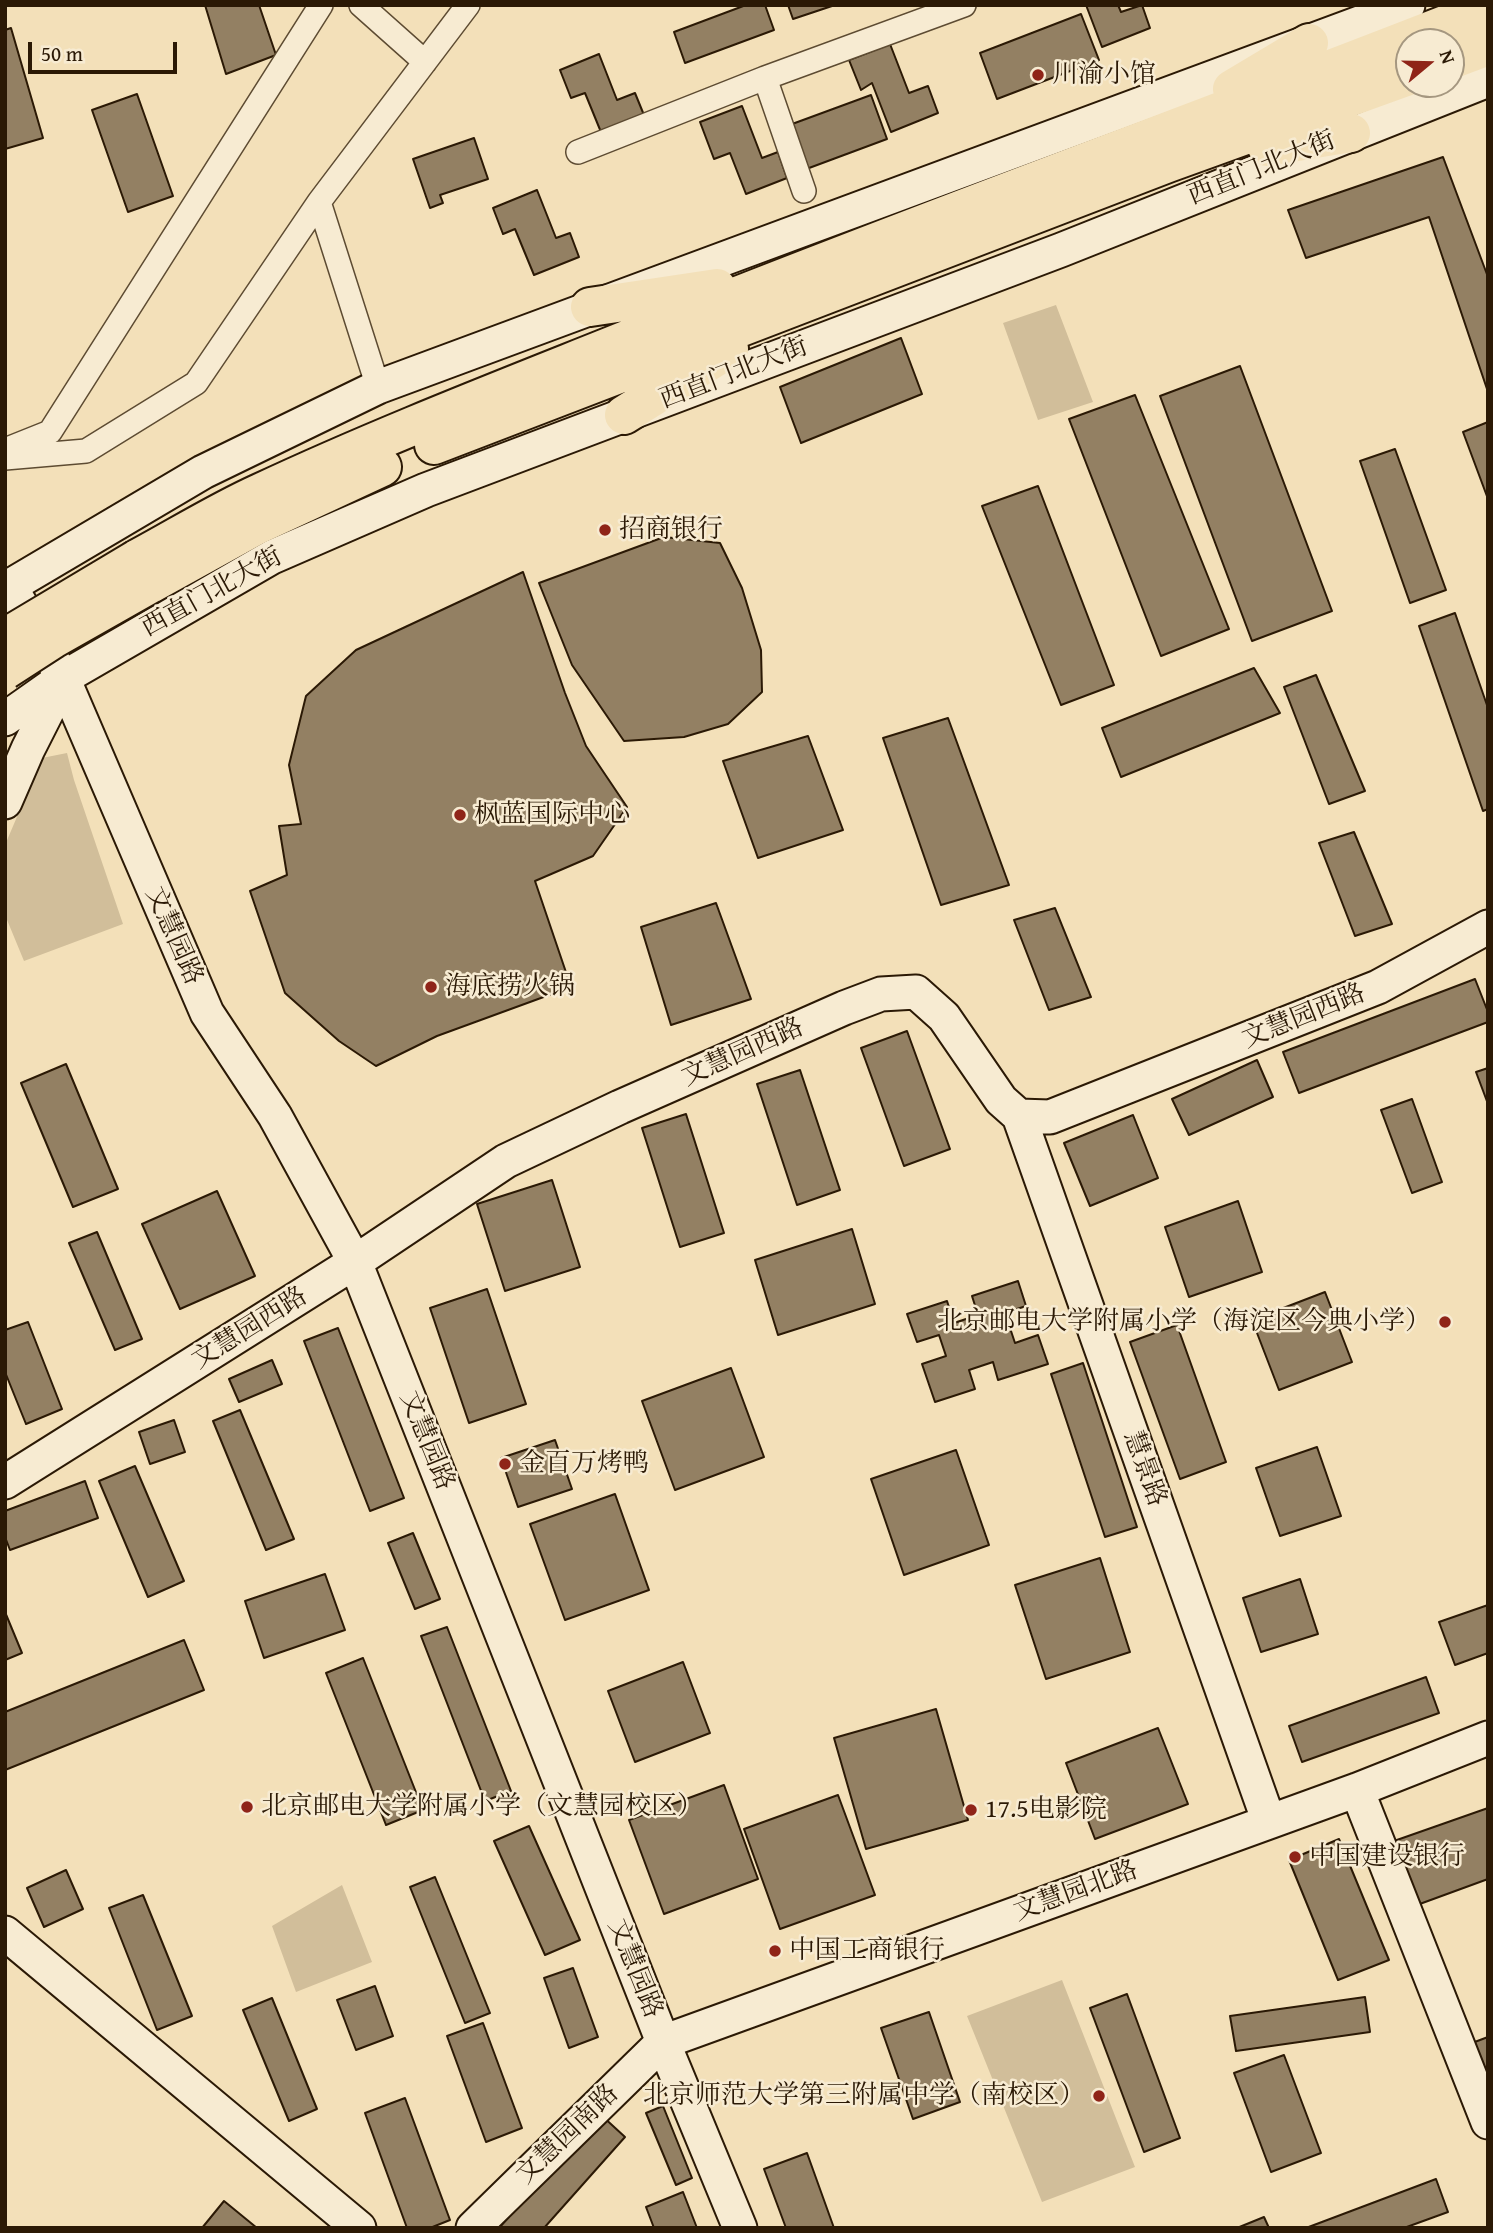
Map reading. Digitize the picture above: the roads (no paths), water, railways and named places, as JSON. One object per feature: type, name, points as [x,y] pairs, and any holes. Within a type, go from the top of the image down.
[{"type":"highway","name":"西直门北大街","points":[[5,638],[144,572],[255,526],[413,453],[790,291],[1165,148],[1311,96],[1488,8]]},
{"type":"highway","points":[[1165,148],[1309,43]]},
{"type":"highway","points":[[1465,55],[1488,46]]},
{"type":"highway","name":"西直门北大街","points":[[1311,96],[1395,79]]},
{"type":"highway","points":[[1165,148],[1351,133]]},
{"type":"highway","points":[[590,307],[790,291]]},
{"type":"highway","points":[[624,415],[790,291]]},
{"type":"highway","name":"西直门北大街","points":[[5,670],[53,639],[144,572]]},
{"type":"street","points":[[5,450],[50,432],[321,5]]},
{"type":"street","points":[[361,5],[425,62]]},
{"type":"street","points":[[5,458],[86,451],[196,383],[319,202],[468,5]]},
{"type":"street","points":[[578,152],[765,78],[964,5]]},
{"type":"street","points":[[7,580],[83,544],[202,472],[378,387],[1408,5]]},
{"type":"street","points":[[765,78],[804,191]]},
{"type":"street","name":"西直门北大街","points":[[6,718],[63,678],[134,635],[272,557],[426,490],[1061,250],[1488,80]]},
{"type":"street","points":[[319,202],[378,387]]},
{"type":"street","points":[[83,544],[134,635]]},
{"type":"street","name":"文慧园路","points":[[7,580],[63,678],[206,1013],[275,1116],[355,1262],[663,2042],[740,2228]]},
{"type":"street","points":[[5,802],[63,678]]},
{"type":"street","name":"文慧园西路","points":[[5,1482],[355,1262],[506,1161],[620,1107],[881,994],[916,992],[944,1017],[1001,1100],[1019,1116],[1050,1117],[1378,988],[1488,927]]},
{"type":"street","name":"慧景路","points":[[1019,1116],[1269,1822]]},
{"type":"street","name":"文慧园北路","points":[[663,2042],[1357,1790],[1488,1738]]},
{"type":"street","points":[[1357,1790],[1488,2122]]},
{"type":"street","points":[[5,1933],[359,2228]]},
{"type":"street","name":"文慧园南路","points":[[473,2228],[663,2042]]},
{"type":"place","name":"川渝小馆","points":[[1038,75]]},
{"type":"place","name":"招商银行","points":[[605,530]]},
{"type":"place","name":"枫蓝国际中心","points":[[460,815]]},
{"type":"place","name":"海底捞火锅","points":[[431,987]]},
{"type":"place","name":"北京邮电大学附属小学（海淀区今典小学）","points":[[1445,1322]]},
{"type":"place","name":"金百万烤鸭","points":[[505,1464]]},
{"type":"place","name":"北京邮电大学附属小学（文慧园校区）","points":[[247,1807]]},
{"type":"place","name":"17.5电影院","points":[[971,1810]]},
{"type":"place","name":"中国建设银行","points":[[1295,1857]]},
{"type":"place","name":"中国工商银行","points":[[775,1951]]},
{"type":"place","name":"北京师范大学第三附属中学（南校区）","points":[[1099,2096]]}]
